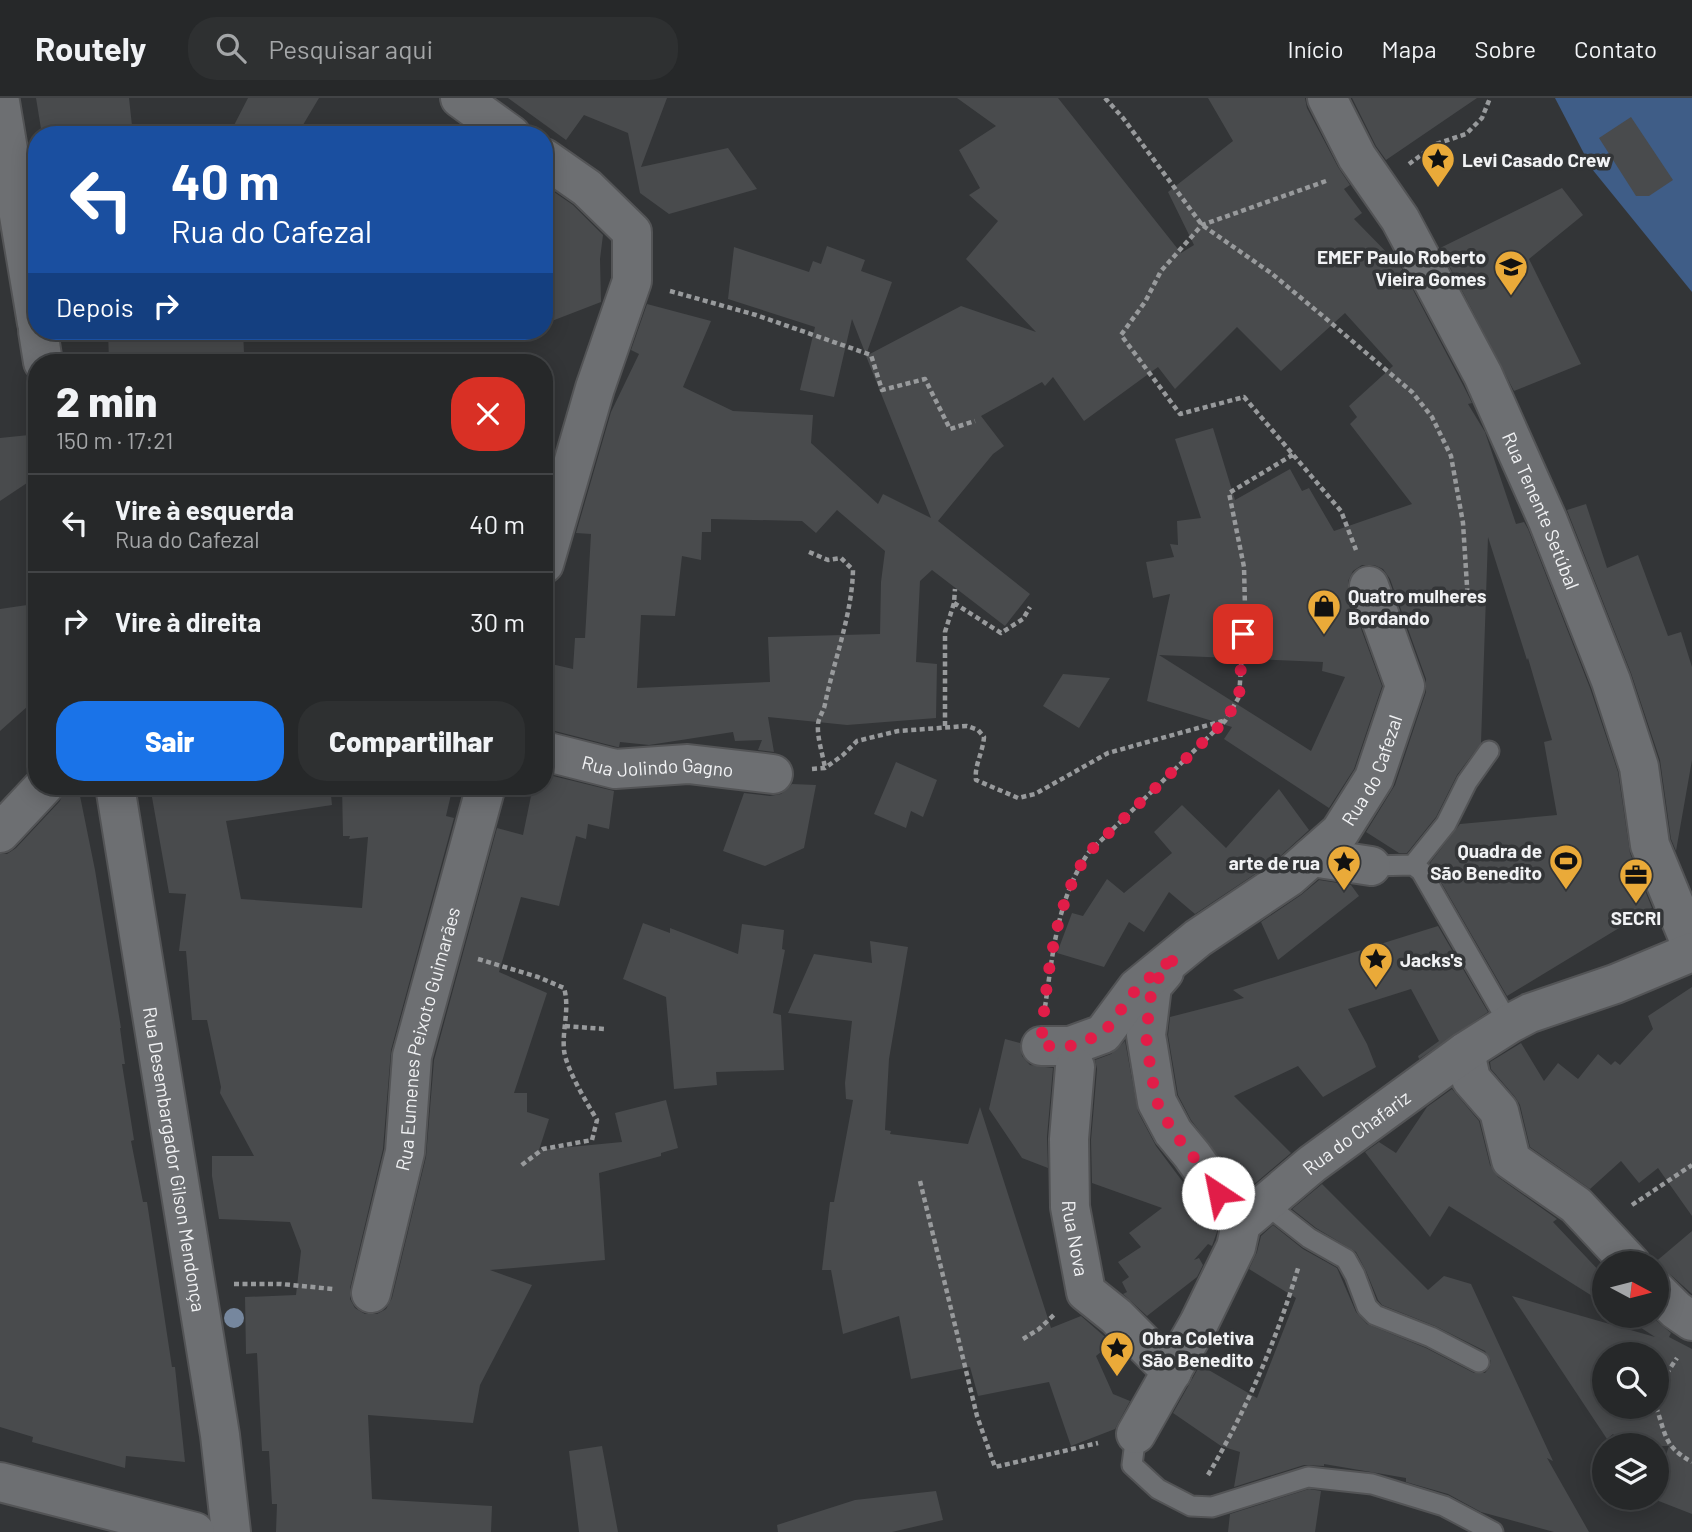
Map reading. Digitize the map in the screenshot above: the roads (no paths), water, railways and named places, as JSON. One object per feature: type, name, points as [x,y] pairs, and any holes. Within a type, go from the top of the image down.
[{"type":"street","points":[[460,98],[499,126]]},
{"type":"street","name":"Rua Tenente Setúbal","points":[[1327,98],[1366,170],[1400,219],[1483,375],[1548,521],[1611,681],[1639,766],[1650,845],[1692,950]]},
{"type":"street","points":[[0,102],[28,269]]},
{"type":"street","points":[[553,164],[587,188],[632,232],[632,281],[595,388],[553,534]]},
{"type":"street","name":"Rua do Cafezal","points":[[1041,1046],[1070,1046],[1103,1034],[1137,988],[1198,938],[1289,877],[1340,832],[1374,778],[1405,686],[1369,586]]},
{"type":"street","name":"Rua Jolindo Gagno","points":[[553,753],[615,769],[688,764],[773,774]]},
{"type":"street","points":[[0,833],[36,795]]},
{"type":"street","name":"Rua Desembargador Gilson Mendonça","points":[[116,795],[220,1435],[231,1532]]},
{"type":"street","name":"Rua Eumenes Peixoto Guimarães","points":[[371,1293],[405,1152],[412,1056],[483,795]]},
{"type":"street","points":[[1312,858],[1371,866]]},
{"type":"street","name":"Rua do Chafariz","points":[[1241,1224],[1312,1164],[1465,1052],[1509,1024],[1530,1013],[1615,984],[1692,950]]},
{"type":"street","points":[[1136,1434],[1199,1323],[1236,1247],[1241,1224],[1173,1132],[1157,1102],[1146,1035],[1147,1015],[1152,986],[1177,955]]},
{"type":"street","points":[[1465,1052],[1471,1079],[1499,1111],[1511,1160],[1576,1205],[1619,1251]]},
{"type":"street","name":"Rua Nova","points":[[1075,1067],[1069,1139],[1070,1207],[1086,1292],[1116,1316],[1172,1372]]},
{"type":"street","points":[[1670,1304],[1676,1310],[1685,1338]]},
{"type":"street","points":[[0,1482],[195,1532]]},
{"type":"lane","points":[[1413,865],[1446,824],[1467,782],[1489,751]]},
{"type":"lane","points":[[1371,866],[1413,865],[1421,871],[1509,1024]]},
{"type":"lane","points":[[1269,1200],[1272,1209],[1309,1238],[1346,1259],[1367,1307],[1375,1315],[1431,1337],[1479,1362]]},
{"type":"lane","points":[[1136,1434],[1132,1465],[1158,1489],[1191,1506],[1212,1507],[1308,1477],[1373,1484],[1444,1506],[1493,1532]]},
{"type":"lane","points":[[1444,1506],[1461,1532]]},
{"type":"place","name":"Levi Casado Crew","points":[[1438,189]]},
{"type":"place","name":"EMEF Paulo Roberto Vieira Gomes","points":[[1511,297]]},
{"type":"place","name":"Quatro mulheres Bordando","points":[[1324,636]]},
{"type":"place","name":"Quadra de São Benedito","points":[[1566,891]]},
{"type":"place","name":"arte de rua","points":[[1344,892]]},
{"type":"place","name":"SECRI","points":[[1636,905]]},
{"type":"place","name":"Jacks's","points":[[1376,989]]},
{"type":"place","name":"Obra Coletiva São Benedito","points":[[1117,1378]]}]
